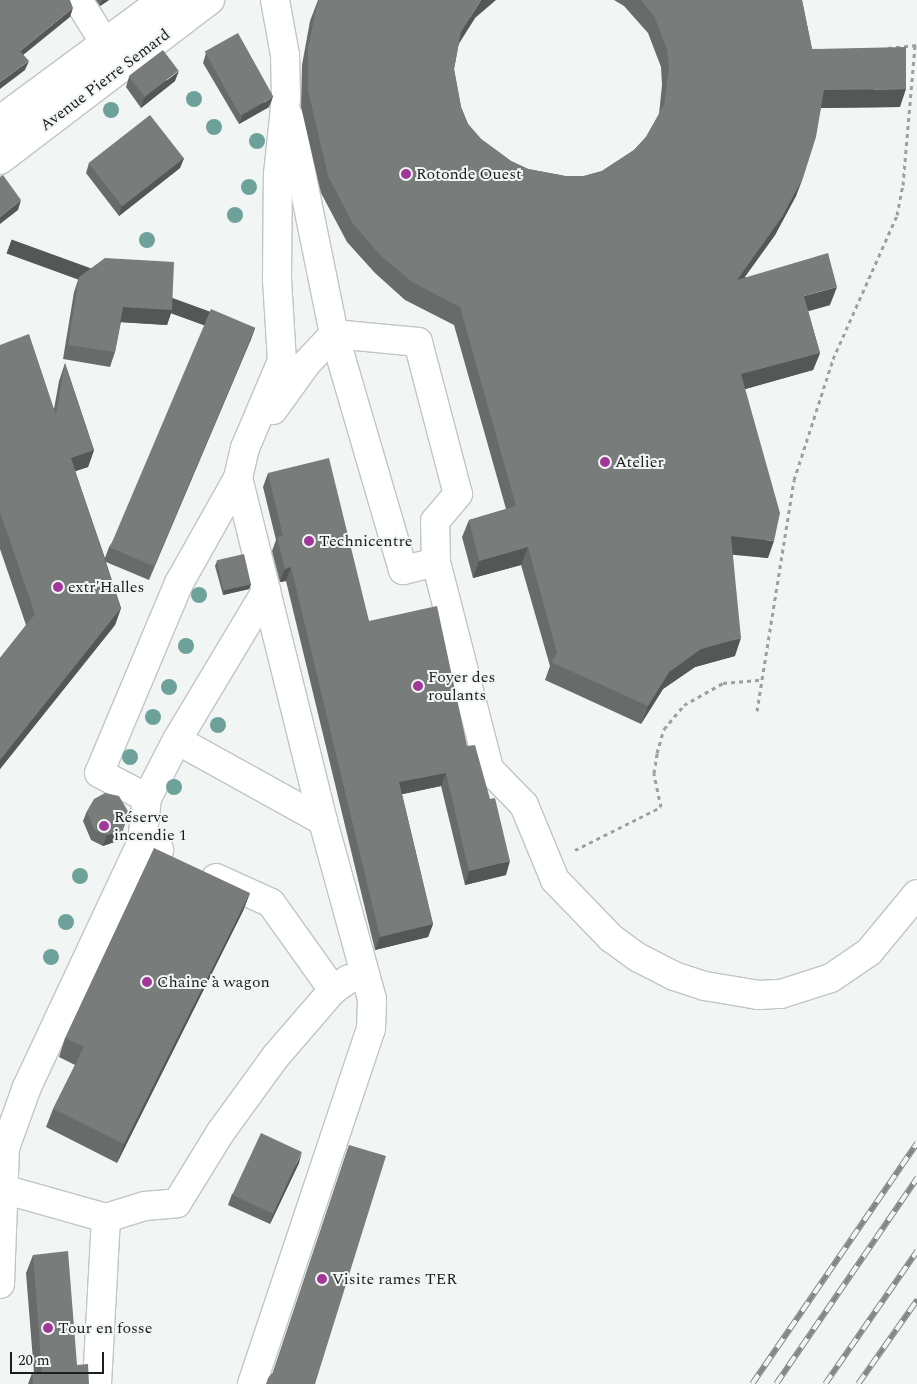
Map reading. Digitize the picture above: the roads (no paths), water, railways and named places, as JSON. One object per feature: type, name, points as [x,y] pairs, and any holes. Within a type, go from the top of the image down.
[{"type":"main road","points":[[78,0],[104,42]]},
{"type":"main road","name":"Avenue Pierre Semard","points":[[0,120],[163,0]]},
{"type":"main road","name":"Avenue Pierre Semard","points":[[0,139],[186,0]]},
{"type":"main road","name":"Avenue Pierre Semard","points":[[0,160],[210,0]]},
{"type":"main road","points":[[147,798],[99,772],[179,584],[238,478],[245,448],[282,361],[278,174],[286,98],[285,55],[275,0]]},
{"type":"main road","points":[[286,98],[308,196],[334,334],[403,570],[436,562]]},
{"type":"main road","points":[[245,448],[306,364],[334,334]]},
{"type":"main road","points":[[334,334],[418,342],[458,494],[436,521],[436,562],[489,769],[524,805],[547,865],[579,908],[611,938],[639,958],[674,976],[705,986],[759,995],[807,988],[848,967],[881,939],[917,894]]},
{"type":"main road","points":[[238,478],[323,821],[372,999],[371,1029],[252,1384]]},
{"type":"main road","points":[[0,1284],[5,1148],[28,1087],[142,842],[147,798],[177,740],[266,591]]},
{"type":"main road","points":[[177,740],[323,821]]},
{"type":"main road","points":[[142,842],[271,902],[333,990]]},
{"type":"main road","points":[[3,1189],[106,1218],[145,1206],[177,1203],[220,1133],[271,1064],[333,990],[364,968]]},
{"type":"main road","points":[[100,1382],[106,1218]]},
{"type":"railway","points":[[752,1384],[917,1143]]},
{"type":"railway","points":[[776,1384],[917,1178]]},
{"type":"railway","points":[[825,1384],[917,1251]]},
{"type":"railway","points":[[858,1384],[917,1300]]},
{"type":"place","name":"Rotonde Ouest","points":[[406,174]]},
{"type":"place","name":"Atelier","points":[[605,462]]},
{"type":"place","name":"Technicentre","points":[[309,541]]},
{"type":"place","name":"extr'Halles","points":[[58,587]]},
{"type":"place","name":"Foyer des roulants","points":[[418,686]]},
{"type":"place","name":"Réserve incendie 1","points":[[104,826]]},
{"type":"place","name":"Chaine à wagon","points":[[147,982]]},
{"type":"place","name":"Visite rames TER","points":[[322,1279]]},
{"type":"place","name":"Tour en fosse","points":[[48,1328]]}]
